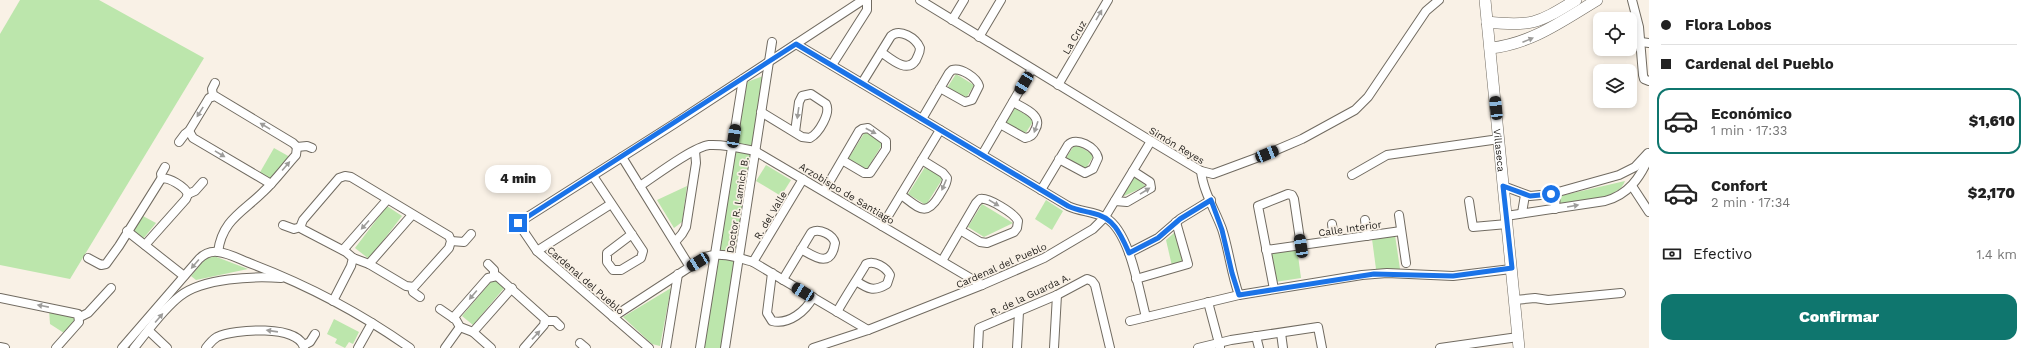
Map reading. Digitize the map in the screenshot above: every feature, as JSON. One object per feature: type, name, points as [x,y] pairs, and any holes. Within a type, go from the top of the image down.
[{"type":"main road","name":"Villaseca","points":[[1485,0],[1519,343]]},
{"type":"main road","points":[[1487,22],[1522,25],[1535,23],[1576,0]]},
{"type":"main road","points":[[1490,48],[1506,46],[1530,39],[1597,0]]},
{"type":"street","name":"Cardenal del Pueblo","points":[[649,348],[537,251],[518,223],[593,176],[863,0]]},
{"type":"street","points":[[832,65],[866,10],[867,0]]},
{"type":"street","points":[[952,20],[964,0]]},
{"type":"street","points":[[979,37],[1001,0]]},
{"type":"street","name":"La Cruz","points":[[1058,85],[1108,0]]},
{"type":"street","name":"Simón Reyes","points":[[923,1],[979,37],[1151,141],[1207,174],[1215,174],[1302,139],[1359,107],[1368,97],[1426,11],[1440,0]]},
{"type":"street","points":[[1632,0],[1645,42],[1643,78],[1649,81]]},
{"type":"street","points":[[862,83],[881,52],[891,36],[896,32],[916,42],[920,48],[920,52],[914,63],[908,66],[902,65],[881,52]]},
{"type":"street","name":"Doctor R. Lamich B.","points":[[725,348],[772,42]]},
{"type":"street","points":[[796,44],[1072,208],[1105,217],[1114,224],[1119,231],[1129,253],[1146,317]]},
{"type":"street","points":[[922,119],[940,88],[951,72],[956,69],[976,80],[979,86],[974,98],[965,102],[940,88]]},
{"type":"street","points":[[982,155],[1032,69]]},
{"type":"street","name":"Doctor R. Lamich B.","points":[[700,348],[743,79]]},
{"type":"street","points":[[213,96],[212,89],[216,83]]},
{"type":"street","points":[[761,112],[795,132],[807,138],[814,135],[827,113],[828,107],[826,104],[811,94],[802,96],[799,102],[795,132]]},
{"type":"street","points":[[179,142],[189,131],[208,100],[213,96]]},
{"type":"street","points":[[213,96],[293,143],[297,147],[307,146],[312,148]]},
{"type":"street","points":[[1000,124],[1023,137],[1030,136],[1034,133],[1038,125],[1037,118],[1013,102]]},
{"type":"street","points":[[824,191],[842,160],[862,128],[868,128],[886,141],[886,148],[870,173],[864,173],[842,160]]},
{"type":"street","points":[[882,226],[940,130]]},
{"type":"street","points":[[189,131],[193,138],[271,184]]},
{"type":"street","points":[[1352,175],[1390,154],[1499,139]]},
{"type":"street","points":[[1041,190],[1059,159],[1069,143],[1075,140],[1094,150],[1098,158],[1093,169],[1085,173],[1059,159]]},
{"type":"street","name":"Cardenal del Pueblo","points":[[813,348],[868,330],[982,285],[1054,253],[1096,226],[1105,217],[1151,141]]},
{"type":"street","name":"Arzobispo de Santiago","points":[[640,186],[695,151],[709,145],[755,151],[982,285]]},
{"type":"street","points":[[218,252],[220,237],[224,229],[242,209],[271,184],[296,155],[297,147]]},
{"type":"street","points":[[675,242],[686,227],[696,163],[695,151]]},
{"type":"street","points":[[1503,186],[1525,195],[1540,196],[1627,172],[1649,153]]},
{"type":"street","points":[[622,157],[690,266]]},
{"type":"street","points":[[1469,201],[1472,227],[1507,220],[1522,213],[1555,210],[1610,200],[1620,195],[1634,184],[1649,157]]},
{"type":"street","points":[[901,195],[924,209],[930,208],[933,206],[947,183],[947,178],[943,173],[922,160]]},
{"type":"street","points":[[88,258],[101,265],[106,264],[162,178],[161,174],[164,167]]},
{"type":"street","points":[[1201,170],[1202,181],[1222,230],[1232,273],[1239,295]]},
{"type":"street","points":[[1115,201],[1127,202],[1151,188],[1150,182],[1133,171]]},
{"type":"street","points":[[1627,172],[1632,175],[1634,184],[1649,212]]},
{"type":"street","points":[[301,227],[303,220],[346,173],[412,215],[447,235],[451,241],[449,248],[412,287]]},
{"type":"street","points":[[593,176],[611,204],[632,234],[643,251],[642,257],[621,270],[613,270],[607,262],[607,253],[632,234]]},
{"type":"street","points":[[162,178],[168,179],[180,186],[188,194]]},
{"type":"street","name":"R. del Valle","points":[[753,262],[804,179]]},
{"type":"street","points":[[145,245],[186,199],[188,194],[195,191],[203,182]]},
{"type":"street","points":[[1555,210],[1556,192]]},
{"type":"street","points":[[1274,289],[1258,206],[1288,194],[1292,195],[1294,199],[1301,246]]},
{"type":"street","points":[[1522,213],[1525,195]]},
{"type":"street","points":[[942,261],[960,230],[976,203],[982,199],[988,200],[1014,215],[1018,221],[1017,228],[1014,232],[987,243],[980,242],[960,230]]},
{"type":"street","points":[[343,250],[388,200]]},
{"type":"street","points":[[1129,253],[1158,238],[1176,222],[1211,200]]},
{"type":"street","points":[[537,251],[611,204]]},
{"type":"street","points":[[369,264],[412,215]]},
{"type":"street","points":[[1399,215],[1406,262]]},
{"type":"street","points":[[1365,220],[1367,236]]},
{"type":"street","points":[[1136,280],[1188,264],[1176,222]]},
{"type":"street","points":[[1332,224],[1334,240]]},
{"type":"street","points":[[284,225],[294,229],[301,227]]},
{"type":"street","points":[[301,227],[306,232],[343,250],[353,258],[369,264],[406,286],[412,287]]},
{"type":"street","points":[[127,231],[182,278],[188,291]]},
{"type":"street","name":"Calle Interior","points":[[1266,250],[1401,231]]},
{"type":"street","points":[[451,241],[464,242],[471,234]]},
{"type":"street","points":[[783,280],[801,249]]},
{"type":"street","points":[[122,348],[204,254],[218,252],[288,279],[333,301],[372,323],[410,348]]},
{"type":"street","points":[[613,317],[690,266],[706,257],[715,255],[739,258],[753,262],[868,330]]},
{"type":"street","points":[[333,301],[351,266],[353,258]]},
{"type":"street","points":[[488,264],[494,270],[494,275],[512,288],[543,315],[545,321],[543,327],[524,348]]},
{"type":"street","points":[[252,278],[256,271],[255,265]]},
{"type":"street","points":[[1130,321],[1239,295],[1378,274],[1453,276],[1512,268]]},
{"type":"street","points":[[772,273],[766,313],[770,320],[777,322],[799,315],[805,310],[813,297]]},
{"type":"street","points":[[666,348],[678,274]]},
{"type":"street","points":[[453,318],[488,278],[494,275]]},
{"type":"street","points":[[134,348],[176,300],[188,291],[214,283],[252,278],[288,279]]},
{"type":"street","name":"R. de la Guarda A.","points":[[978,348],[979,328],[1057,295],[1083,281],[1090,280],[1095,285],[1110,348]]},
{"type":"street","points":[[837,312],[856,281]]},
{"type":"street","points":[[412,287],[413,292],[420,297]]},
{"type":"street","points":[[56,348],[79,322],[80,317],[88,313],[111,288]]},
{"type":"street","points":[[472,332],[512,288]]},
{"type":"street","points":[[1515,300],[1535,298],[1550,300],[1621,293]]},
{"type":"street","points":[[1054,348],[1057,295]]},
{"type":"street","points":[[0,298],[74,312],[80,317]]},
{"type":"street","points":[[1208,302],[1220,345]]},
{"type":"street","points":[[440,309],[453,318],[460,327],[472,332],[491,348]]},
{"type":"street","points":[[1017,348],[1019,312]]},
{"type":"street","points":[[545,321],[555,321],[560,326]]},
{"type":"street","points":[[358,348],[372,323]]},
{"type":"street","points":[[445,348],[460,327]]},
{"type":"street","points":[[1198,348],[1220,345],[1256,336],[1318,327],[1322,348]]},
{"type":"street","points":[[206,348],[218,337],[236,332],[263,330],[288,335],[304,347],[310,342],[315,334]]},
{"type":"street","points":[[148,331],[167,348]]},
{"type":"street","points":[[1281,332],[1283,348]]},
{"type":"street","points":[[1256,336],[1259,348]]},
{"type":"street","points":[[1440,348],[1519,343]]},
{"type":"street","points":[[0,347],[5,348]]},
{"type":"green space","points":[[20,0],[99,0],[204,58],[70,279],[0,265],[0,34]]},
{"type":"green space","points":[[956,74],[974,85],[965,100],[947,88]]},
{"type":"green space","points":[[763,76],[721,348],[704,348],[747,82]]},
{"type":"green space","points":[[1015,108],[1034,120],[1025,134],[1006,123]]},
{"type":"green space","points":[[865,132],[883,143],[866,171],[848,159]]},
{"type":"green space","points":[[1075,144],[1094,155],[1085,170],[1066,158]]},
{"type":"green space","points":[[274,148],[290,157],[269,180],[259,174]]},
{"type":"green space","points":[[766,165],[791,180],[781,196],[756,181]]},
{"type":"green space","points":[[925,167],[943,178],[926,205],[908,194]]},
{"type":"green space","points":[[1133,176],[1146,186],[1124,196],[1122,195]]},
{"type":"green space","points":[[1625,181],[1615,192],[1607,196],[1560,204],[1560,196]]},
{"type":"green space","points":[[687,186],[682,222],[674,228],[657,200]]},
{"type":"green space","points":[[1046,200],[1063,211],[1052,230],[1035,219]]},
{"type":"green space","points":[[982,204],[1013,223],[984,237],[968,227]]},
{"type":"green space","points":[[387,206],[402,216],[369,259],[355,248]]},
{"type":"green space","points":[[141,215],[156,223],[143,239],[131,230]]},
{"type":"green space","points":[[1175,232],[1183,263],[1172,266],[1166,240]]},
{"type":"green space","points":[[1395,235],[1400,269],[1376,269],[1372,239]]},
{"type":"green space","points":[[1297,248],[1301,278],[1275,282],[1271,253]]},
{"type":"green space","points":[[214,256],[248,269],[196,280],[191,276],[205,259]]},
{"type":"green space","points":[[494,278],[505,287],[473,325],[462,316]]},
{"type":"green space","points":[[671,288],[660,346],[652,344],[623,317]]},
{"type":"green space","points":[[49,310],[75,317],[74,322],[64,333],[50,324]]},
{"type":"green space","points":[[334,319],[359,332],[353,344],[349,342],[345,348],[335,343],[337,339],[327,334]]},
{"type":"route","points":[[518,223],[674,124],[796,44],[1068,206],[1080,211],[1098,214],[1110,220],[1119,231],[1129,253],[1158,238],[1167,232],[1180,219],[1211,200],[1222,230],[1232,273],[1239,295],[1374,274],[1453,276],[1512,268],[1503,186],[1530,196],[1551,194]]}]
